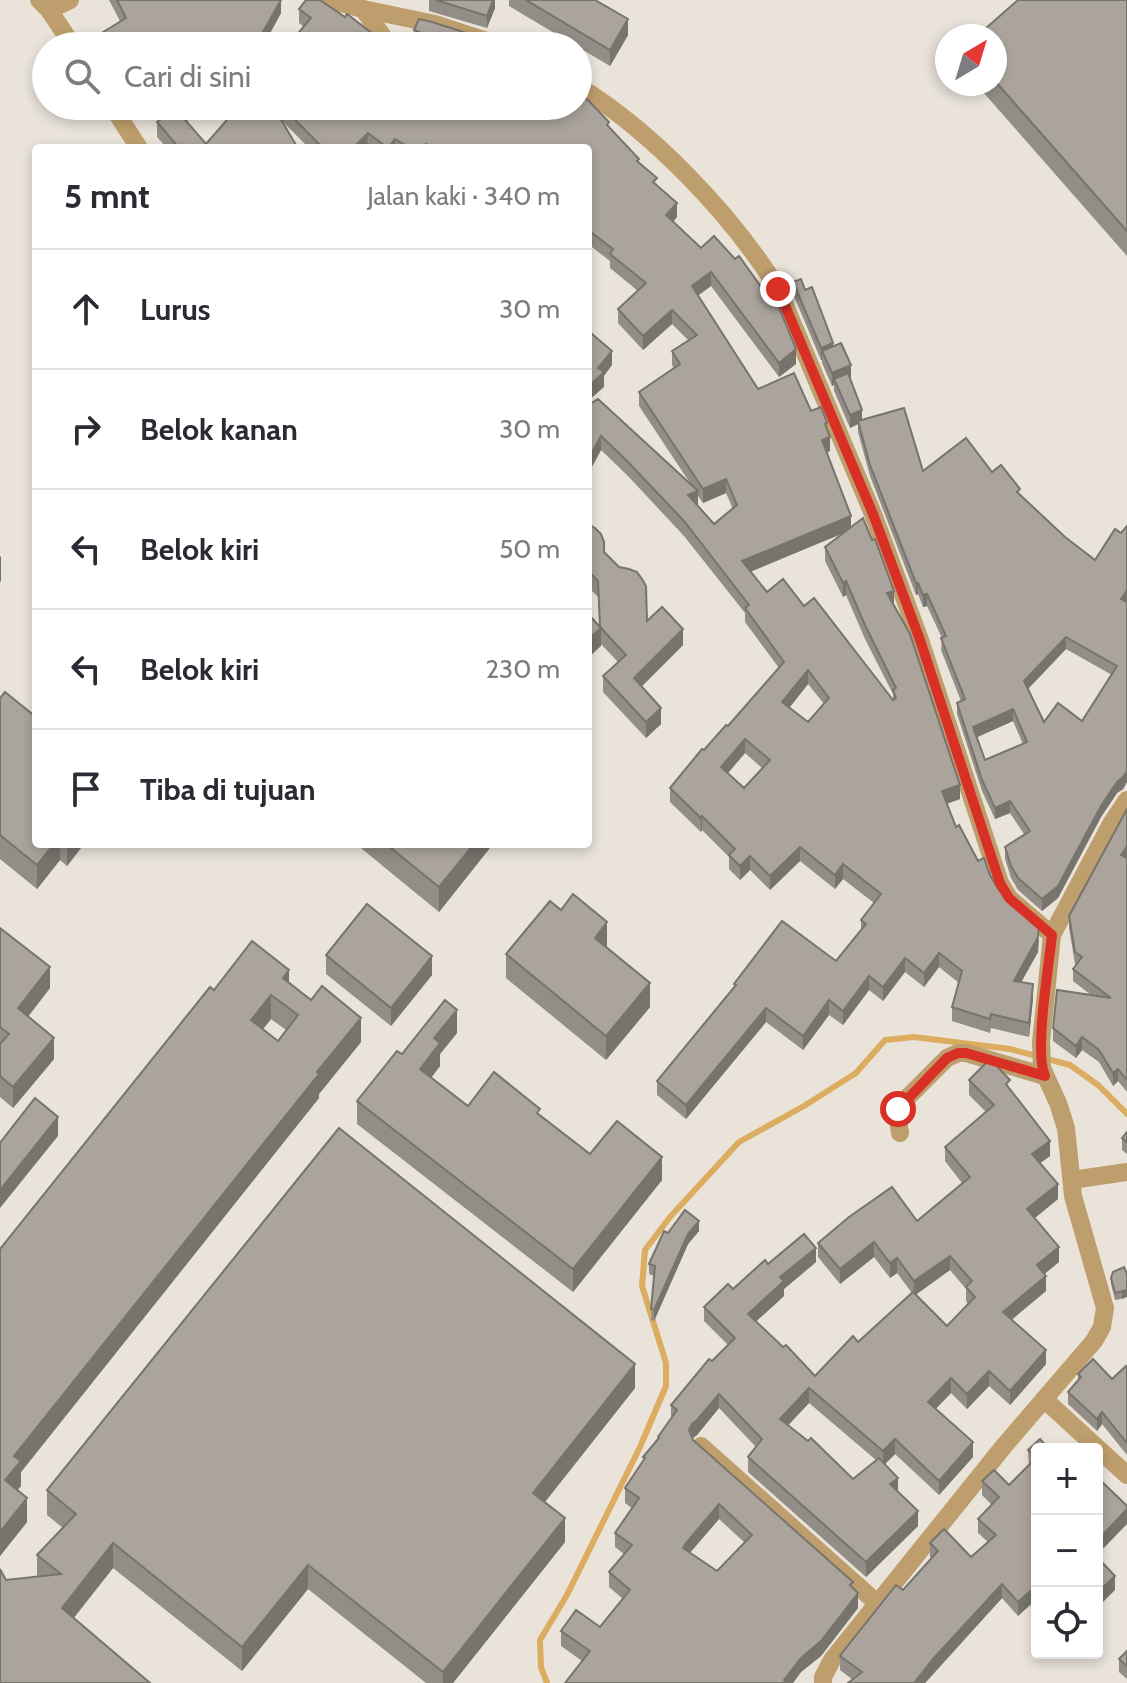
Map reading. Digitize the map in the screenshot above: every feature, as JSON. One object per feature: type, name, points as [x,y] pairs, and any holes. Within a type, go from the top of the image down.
[{"type":"street","points":[[63,32],[44,5],[70,0]]},
{"type":"street","points":[[330,0],[459,32]]},
{"type":"street","points":[[358,5],[380,32]]},
{"type":"street","points":[[592,96],[646,137],[707,196],[759,258],[778,289],[844,442],[920,640],[1000,883],[1009,898],[1052,935]]},
{"type":"street","points":[[121,120],[136,144]]},
{"type":"street","points":[[823,1683],[832,1660],[1004,1446],[1094,1341],[1102,1327],[1105,1308],[1077,1211],[1066,1128],[1043,1072],[1041,1042],[1052,935],[1127,800]]},
{"type":"street","points":[[1111,824],[1127,836]]},
{"type":"street","points":[[900,1133],[897,1114],[901,1104],[947,1058],[958,1053],[1043,1072]]},
{"type":"street","points":[[1072,1180],[1127,1172]]},
{"type":"street","points":[[1044,1399],[1127,1475]]},
{"type":"street","points":[[701,1446],[877,1603]]},
{"type":"building","points":[[117,0],[281,0],[263,32],[103,32],[126,18]]},
{"type":"building","points":[[306,0],[320,0],[345,17],[347,14],[370,32],[299,32],[311,18],[299,9]]},
{"type":"building","points":[[436,0],[493,0],[487,16]]},
{"type":"building","points":[[526,0],[595,0],[628,19],[610,50],[592,39],[592,32],[580,32]]},
{"type":"building","points":[[1018,0],[1127,0],[1127,231],[1007,95],[1007,24],[991,24]]},
{"type":"building","points":[[419,19],[463,32],[419,32],[414,30]]},
{"type":"building","points":[[592,104],[639,159],[637,161],[657,178],[653,182],[677,203],[666,215],[701,248],[714,236],[735,259],[739,256],[764,291],[771,288],[796,349],[779,363],[711,272],[692,286],[758,389],[794,373],[811,411],[821,407],[830,437],[822,440],[851,516],[742,561],[767,592],[783,579],[804,606],[814,598],[893,700],[896,698],[893,690],[896,688],[846,581],[843,583],[825,547],[863,518],[872,540],[875,539],[894,591],[887,593],[910,634],[960,785],[942,791],[956,827],[959,825],[978,861],[984,858],[999,890],[1039,926],[1038,937],[1014,981],[1033,984],[1029,1023],[991,1014],[990,1019],[952,1007],[962,971],[939,953],[924,973],[905,958],[883,987],[869,976],[843,1011],[829,1000],[803,1036],[766,1008],[686,1105],[657,1081],[736,985],[782,921],[836,961],[866,924],[861,920],[881,894],[843,864],[835,875],[800,847],[770,876],[750,856],[740,866],[729,855],[735,849],[670,788],[702,749],[728,726],[784,662],[745,608],[749,605],[684,521],[601,436],[592,453],[592,403],[598,399],[698,491],[688,495],[714,524],[737,505],[726,479],[703,489],[639,392],[680,364],[672,351],[697,335],[672,310],[643,336],[618,309],[646,283],[610,254],[613,249],[592,233],[592,144],[403,144],[395,139],[391,144],[383,144],[368,133],[357,144],[319,144],[295,120],[592,120]],"holes":[[[808,670],[829,698],[808,722],[782,702]],[[745,739],[770,760],[744,788],[721,767]]]},
{"type":"building","points":[[185,120],[206,144],[176,144],[157,122]]},
{"type":"building","points":[[227,120],[281,120],[295,144],[206,144]]},
{"type":"building","points":[[801,279],[805,290],[812,287],[833,343],[821,348],[793,282]]},
{"type":"building","points":[[592,334],[612,351],[598,368],[604,372],[592,383]]},
{"type":"building","points":[[841,343],[851,365],[832,373],[822,351]]},
{"type":"building","points":[[848,373],[862,410],[850,415],[834,379]]},
{"type":"building","points":[[904,408],[923,471],[966,438],[992,472],[1001,465],[1020,489],[1017,492],[1095,560],[1115,529],[1121,533],[1127,526],[1127,590],[1121,599],[1127,602],[1127,771],[1101,806],[1058,886],[1042,899],[1018,878],[1011,866],[1005,847],[1030,831],[1010,801],[995,808],[982,780],[957,703],[965,699],[941,638],[946,636],[927,594],[923,595],[916,583],[870,465],[858,421]],"holes":[[[1066,637],[1117,666],[1082,721],[1058,703],[1044,722],[1024,681]],[[1013,709],[1027,742],[985,760],[973,727]]]},
{"type":"building","points":[[592,526],[601,534],[604,552],[619,567],[637,572],[642,579],[646,586],[647,621],[662,607],[683,629],[634,678],[661,708],[646,722],[603,676],[626,655],[600,627],[598,581],[592,575]]},
{"type":"building","points":[[592,618],[601,628],[592,636]]},
{"type":"building","points":[[5,692],[32,714],[32,848],[51,848],[37,865],[0,835],[0,698]]},
{"type":"building","points":[[1127,809],[1127,846],[1121,855],[1127,858],[1127,1080],[1118,1069],[1113,1073],[1099,1050],[1082,1037],[1076,1046],[1053,1028],[1057,990],[1111,998],[1073,969],[1082,957],[1075,952],[1069,916]]},
{"type":"building","points":[[391,848],[471,848],[439,887]]},
{"type":"building","points":[[573,894],[607,922],[595,938],[650,983],[606,1036],[506,954],[550,901],[561,910]]},
{"type":"building","points":[[367,904],[432,956],[391,1008],[326,955]]},
{"type":"building","points":[[0,928],[50,967],[18,1008],[54,1038],[13,1087],[0,1076],[0,1044],[9,1034],[0,1027]]},
{"type":"building","points":[[252,941],[289,970],[283,978],[311,1000],[322,986],[361,1018],[14,1456],[21,1461],[5,1480],[27,1498],[0,1532],[0,1249],[210,987],[214,990]],"holes":[[[271,995],[298,1015],[278,1041],[251,1020]]]},
{"type":"building","points":[[445,1000],[457,1010],[434,1038],[440,1043],[420,1069],[468,1106],[494,1072],[540,1109],[537,1113],[590,1154],[617,1121],[662,1157],[573,1269],[357,1101],[397,1051],[402,1054]]},
{"type":"building","points":[[990,1059],[1010,1080],[1006,1084],[1050,1141],[1032,1154],[1058,1184],[1027,1209],[1059,1247],[1037,1265],[1046,1276],[1003,1312],[1046,1350],[1010,1391],[989,1371],[967,1394],[951,1378],[928,1402],[973,1442],[939,1481],[895,1439],[883,1451],[809,1388],[780,1419],[808,1441],[811,1438],[853,1479],[879,1458],[898,1478],[890,1484],[918,1511],[866,1562],[748,1457],[762,1439],[719,1394],[692,1424],[689,1430],[693,1440],[853,1582],[850,1585],[858,1593],[821,1641],[801,1658],[784,1680],[788,1683],[565,1683],[590,1651],[561,1631],[576,1610],[600,1627],[630,1590],[609,1572],[632,1545],[615,1533],[639,1498],[625,1488],[677,1410],[671,1405],[709,1359],[712,1361],[735,1338],[704,1307],[728,1284],[733,1289],[765,1260],[768,1264],[804,1234],[816,1248],[780,1277],[784,1281],[748,1314],[783,1347],[786,1345],[815,1376],[853,1336],[858,1342],[913,1292],[947,1326],[975,1297],[966,1287],[972,1281],[950,1256],[914,1281],[897,1258],[890,1263],[874,1242],[840,1269],[818,1243],[892,1187],[917,1221],[970,1177],[945,1147],[994,1105],[969,1080]],"holes":[[[719,1504],[752,1535],[717,1571],[683,1548]]]},
{"type":"building","points":[[35,1098],[58,1117],[0,1190],[0,1143]]},
{"type":"building","points":[[339,1128],[635,1364],[533,1493],[565,1518],[443,1672],[308,1565],[242,1647],[113,1543],[62,1608],[150,1683],[0,1683],[0,1569],[6,1580],[61,1574],[37,1555],[76,1514],[47,1490]]},
{"type":"building","points":[[685,1210],[699,1221],[688,1234],[654,1310],[651,1309],[655,1266],[649,1264],[664,1231],[668,1233]]},
{"type":"building","points":[[1124,1267],[1127,1290],[1115,1293],[1111,1278],[1113,1272]]},
{"type":"building","points":[[1093,1359],[1112,1379],[1127,1367],[1127,1443],[1102,1412],[1097,1419],[1068,1392],[1081,1377],[1078,1374]]},
{"type":"building","points":[[1031,1463],[1031,1590],[1018,1602],[1002,1584],[914,1683],[848,1683],[862,1672],[840,1656],[896,1585],[903,1590],[938,1551],[930,1543],[944,1529],[971,1557],[996,1535],[978,1519],[999,1497],[982,1481],[994,1470],[1009,1485]]},
{"type":"building","points":[[1103,1483],[1127,1506],[1103,1535]]},
{"type":"building","points":[[1103,1563],[1115,1576],[1103,1587]]},
{"type":"building","points":[[1127,1651],[1127,1666],[1119,1659]]},
{"type":"waterway","points":[[547,1683],[541,1667],[540,1640],[567,1595],[640,1447],[666,1386],[666,1363],[642,1286],[645,1250],[670,1217],[739,1142],[856,1073],[885,1040],[914,1037],[1010,1049],[1070,1065],[1098,1085],[1127,1114]]},
{"type":"route","points":[[778,289],[873,514],[920,640],[1000,883],[1021,911],[1052,935],[1041,1042],[1045,1076],[958,1053],[947,1058],[898,1109]]}]
